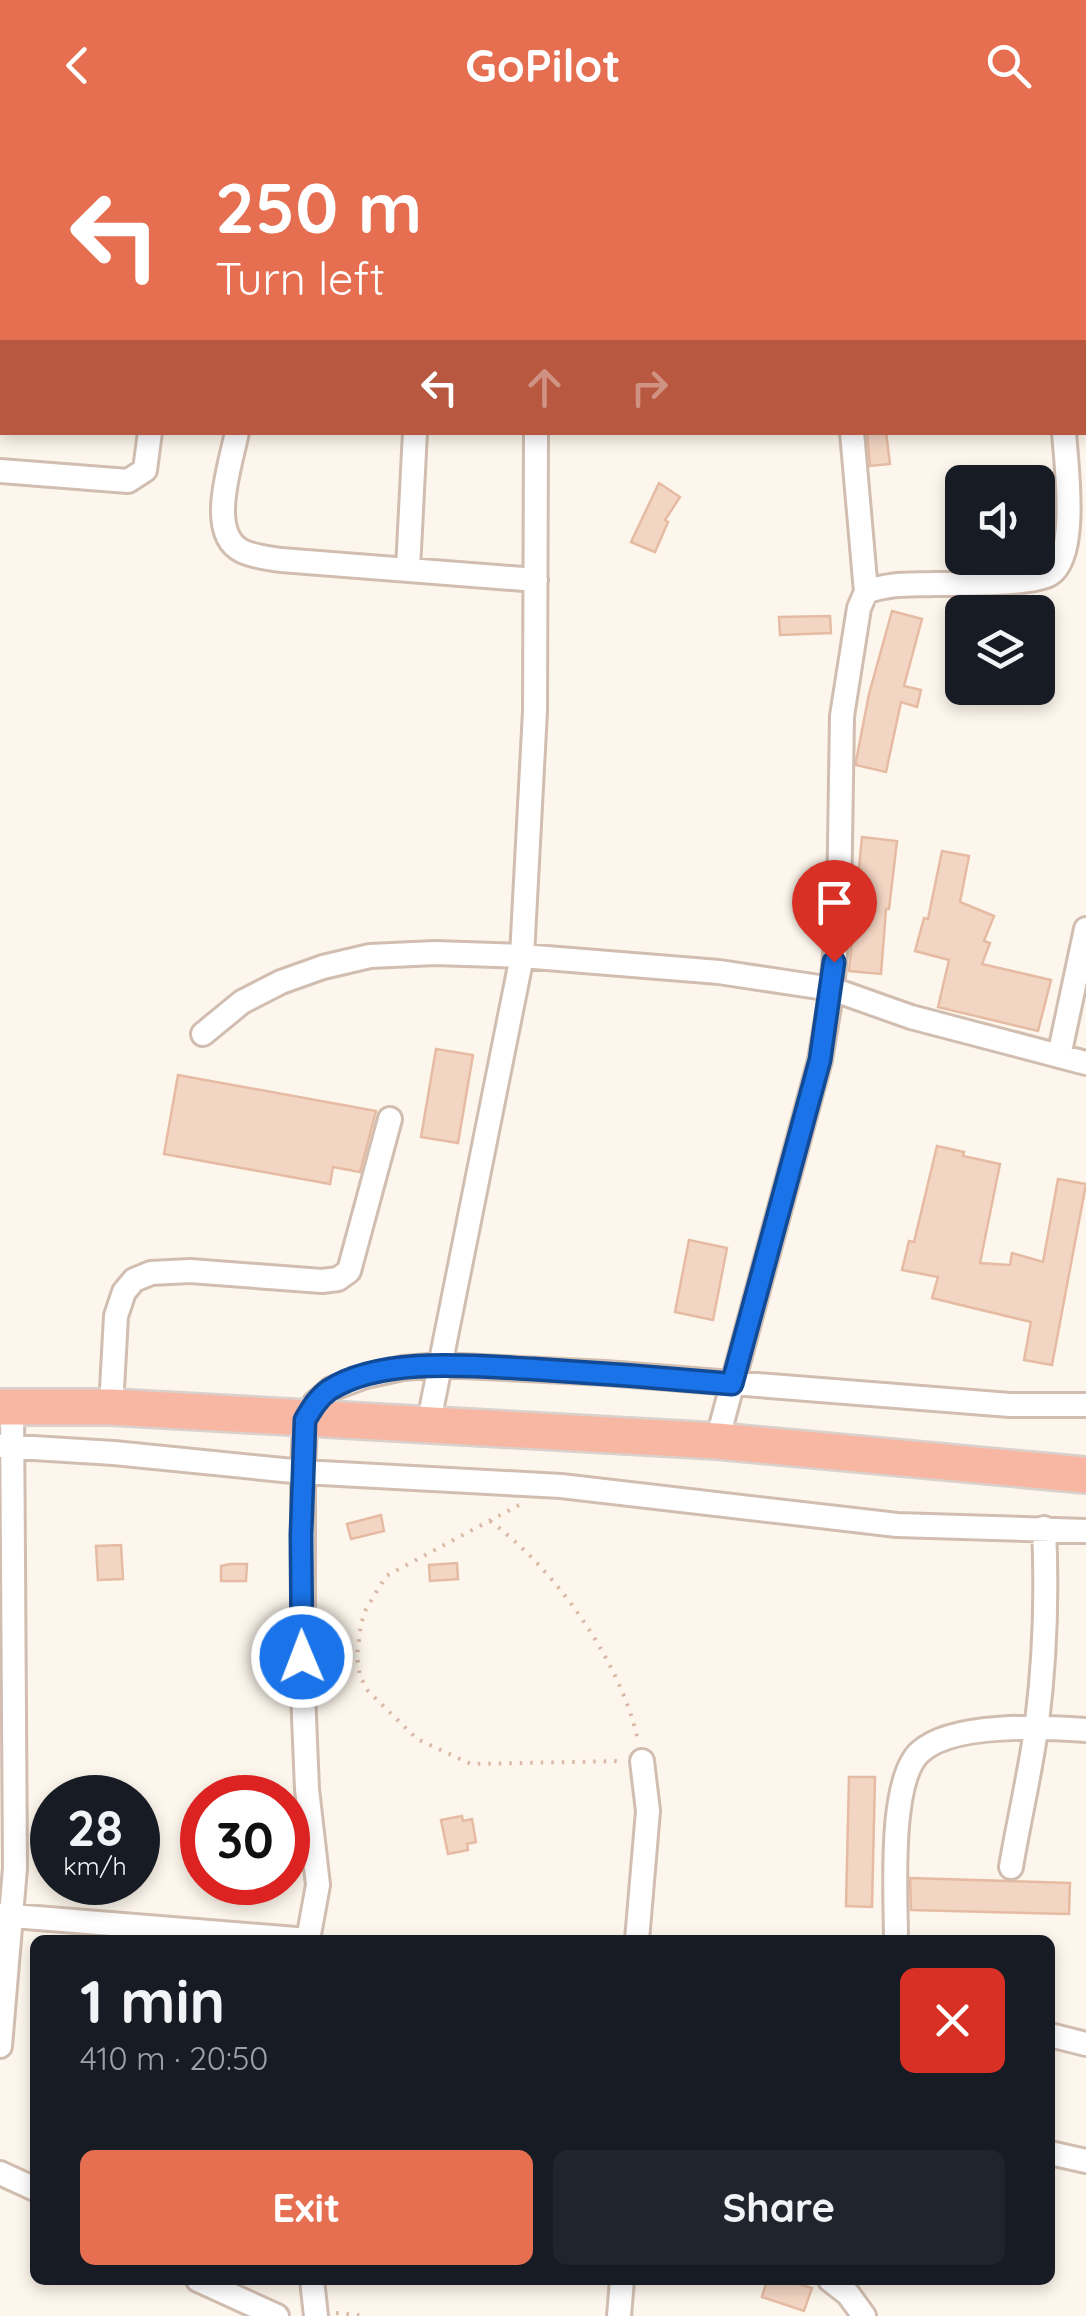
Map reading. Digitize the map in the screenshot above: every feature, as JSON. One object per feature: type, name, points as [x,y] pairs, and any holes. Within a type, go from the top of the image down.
[{"type":"highway","points":[[6,1407],[112,1407],[717,1441],[1086,1476]]},
{"type":"street","points":[[0,471],[128,481],[145,470],[150,435]]},
{"type":"street","points":[[237,435],[221,514],[231,544],[245,553],[281,560],[536,580]]},
{"type":"street","points":[[408,569],[414,435]]},
{"type":"street","points":[[428,1426],[522,956],[534,711],[536,435]]},
{"type":"street","points":[[717,1441],[806,1116],[832,989],[839,908],[842,716],[859,608],[866,592],[852,435]]},
{"type":"street","points":[[866,592],[886,585],[1038,579],[1058,566],[1077,521],[1064,435]]},
{"type":"street","points":[[1059,1056],[1086,929]]},
{"type":"street","points":[[203,1034],[242,1002],[322,967],[370,956],[522,956],[700,970],[832,989],[910,1017],[1086,1063]]},
{"type":"street","points":[[112,1407],[116,1316],[124,1292],[134,1280],[151,1273],[190,1271],[322,1282],[338,1280],[349,1271],[390,1119]]},
{"type":"street","points":[[309,1935],[318,1885],[307,1789],[303,1693],[305,1420],[315,1403],[331,1389],[385,1372],[441,1365],[606,1373],[1010,1405],[1086,1405]]},
{"type":"street","points":[[0,2046],[7,1914],[6,1407]]},
{"type":"street","points":[[6,1446],[303,1472],[560,1486],[897,1525],[1086,1531]]},
{"type":"street","points":[[1011,1867],[1036,1726],[1045,1626],[1044,1528]]},
{"type":"street","points":[[896,1935],[898,1814],[910,1766],[920,1752],[960,1735],[1036,1726],[1086,1730]]},
{"type":"street","points":[[637,1935],[648,1811],[642,1762]]},
{"type":"street","points":[[7,1914],[250,1935]]},
{"type":"street","points":[[1055,2036],[1086,2044]]},
{"type":"street","points":[[1055,2154],[1086,2161]]},
{"type":"street","points":[[0,2172],[30,2187]]},
{"type":"street","points":[[209,2285],[277,2316]]},
{"type":"street","points":[[313,2285],[316,2314]]},
{"type":"street","points":[[619,2316],[620,2285]]},
{"type":"street","points":[[836,2285],[864,2316]]},
{"type":"path","points":[[490,1520],[521,1544],[591,1632],[621,1689],[642,1762],[472,1764],[417,1739],[368,1692],[360,1676],[357,1656],[361,1624],[386,1576],[490,1520],[560,1486]]},
{"type":"path","points":[[316,2314],[366,2316]]},
{"type":"building","points":[[867,435],[886,435],[890,464],[870,466]]},
{"type":"building","points":[[659,483],[680,497],[665,520],[668,522],[655,552],[631,542]]},
{"type":"building","points":[[892,611],[922,619],[904,686],[921,690],[917,707],[901,702],[886,772],[856,765],[856,761]]},
{"type":"building","points":[[830,616],[831,633],[780,635],[779,617]]},
{"type":"building","points":[[862,837],[897,841],[881,974],[849,971]]},
{"type":"building","points":[[942,851],[969,856],[960,902],[994,916],[984,941],[990,943],[982,964],[1051,980],[1038,1031],[938,1007],[949,960],[915,951],[924,918],[928,919]]},
{"type":"building","points":[[436,1049],[473,1055],[458,1143],[421,1137]]},
{"type":"building","points":[[178,1075],[376,1111],[360,1172],[333,1167],[330,1184],[164,1154]]},
{"type":"building","points":[[937,1146],[1000,1164],[980,1263],[1010,1265],[1012,1253],[1043,1262],[1058,1179],[1086,1184],[1052,1365],[1024,1360],[1031,1322],[932,1298],[938,1277],[902,1270],[909,1241],[914,1242]]},
{"type":"building","points":[[689,1240],[727,1248],[713,1320],[675,1312]]},
{"type":"building","points":[[381,1515],[384,1531],[351,1539],[347,1524]]},
{"type":"building","points":[[121,1545],[123,1579],[98,1580],[96,1546]]},
{"type":"building","points":[[457,1563],[458,1579],[430,1581],[429,1565]]},
{"type":"building","points":[[247,1564],[246,1581],[221,1581],[221,1566]]},
{"type":"building","points":[[849,1777],[875,1777],[872,1907],[846,1906]]},
{"type":"building","points":[[462,1816],[463,1821],[472,1819],[476,1842],[467,1844],[468,1850],[448,1854],[441,1820]]},
{"type":"building","points":[[910,1878],[1070,1883],[1069,1914],[911,1910]]},
{"type":"building","points":[[766,2285],[812,2288],[804,2311],[762,2297]]},
{"type":"route","points":[[302,1657],[305,1420],[315,1403],[331,1389],[366,1376],[441,1365],[732,1384],[802,1135],[820,1060],[834,962]]}]
